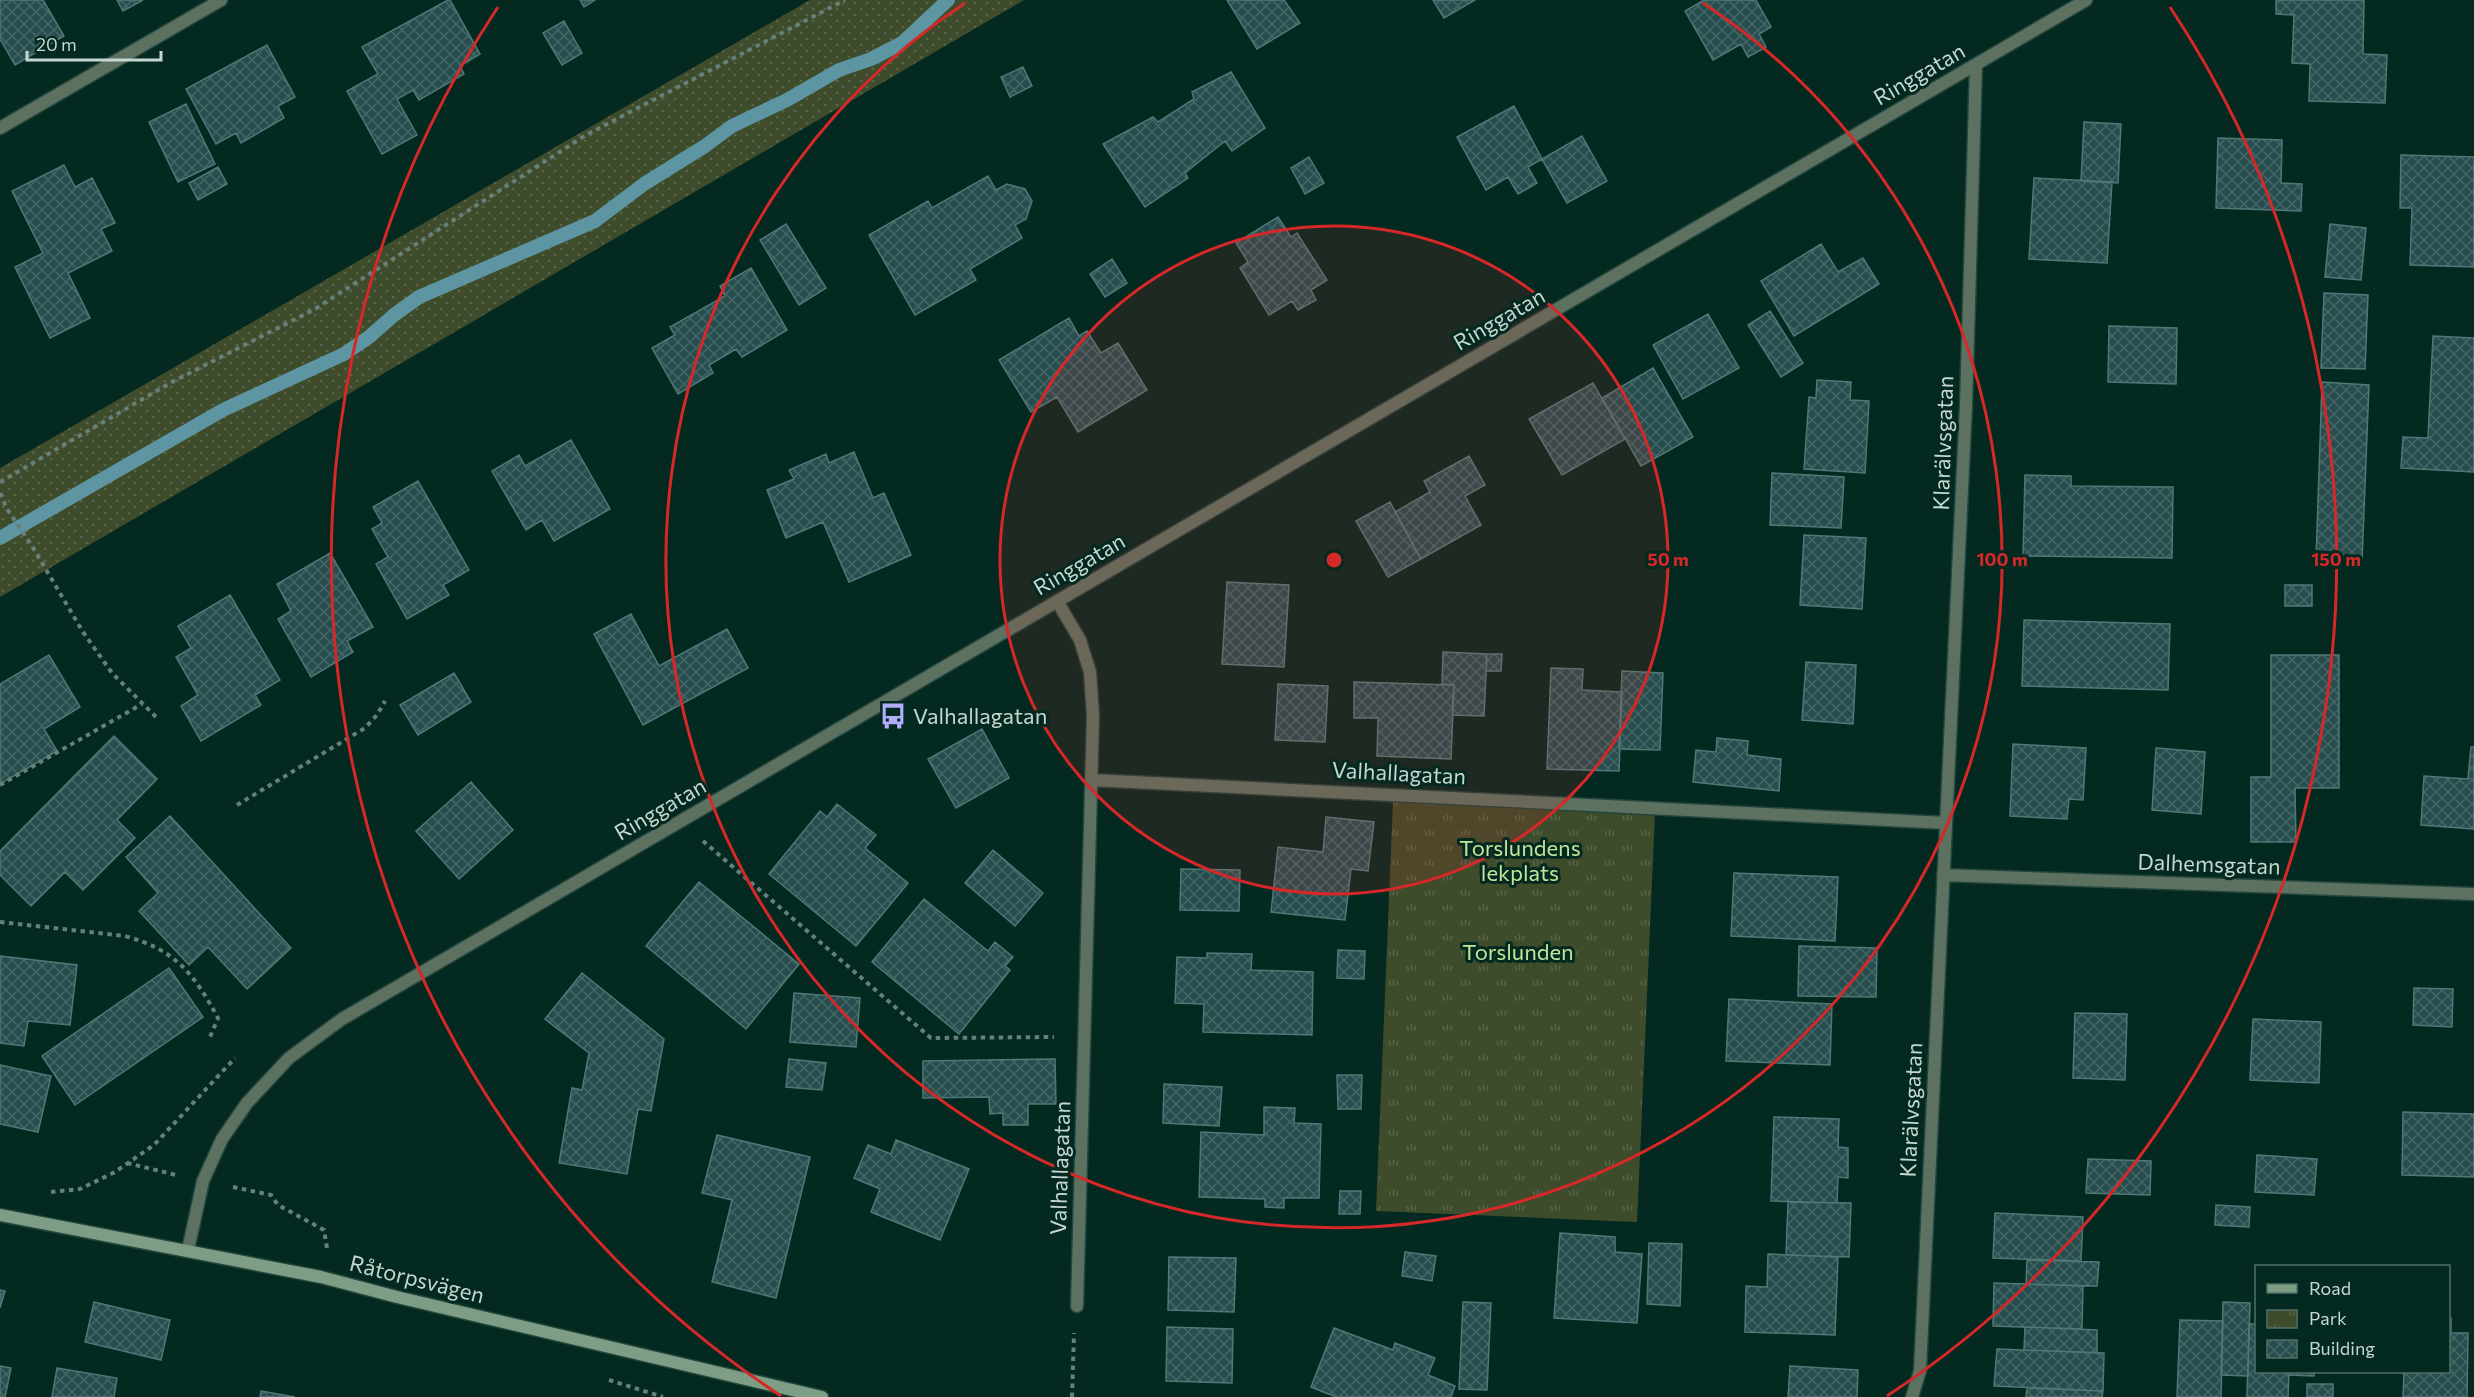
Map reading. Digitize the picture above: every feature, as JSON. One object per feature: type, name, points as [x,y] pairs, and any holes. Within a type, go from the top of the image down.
[{"type":"street","points":[[0,128],[221,0]]},
{"type":"street","name":"Ringgatan","points":[[188,1250],[203,1181],[222,1139],[247,1103],[289,1058],[342,1019],[2086,0]]},
{"type":"street","name":"Klarälvsgatan","points":[[1912,1397],[1920,1371],[1966,405],[1976,65]]},
{"type":"street","name":"Valhallagatan","points":[[1058,601],[1080,640],[1090,672],[1093,716],[1077,1306]]},
{"type":"street","name":"Valhallagatan","points":[[1092,780],[1946,823]]},
{"type":"street","name":"Dalhemsgatan","points":[[1942,875],[2474,894]]},
{"type":"street","name":"Råtorpsvägen","points":[[0,1215],[321,1276],[397,1298],[822,1397]]},
{"type":"path","points":[[0,482],[172,382],[315,309],[586,135],[845,0]]},
{"type":"path","points":[[0,493],[7,509],[32,546],[83,632],[112,673],[156,717]]},
{"type":"path","points":[[237,805],[365,728],[377,715],[385,700]]},
{"type":"path","points":[[0,785],[142,704]]},
{"type":"path","points":[[688,817],[704,842],[931,1038],[1085,1037]]},
{"type":"path","points":[[0,922],[125,936],[143,941],[170,955],[199,983],[218,1018],[210,1037]]},
{"type":"path","points":[[49,1192],[80,1189],[115,1172],[154,1145],[235,1058]]},
{"type":"path","points":[[127,1163],[271,1195],[278,1205],[324,1230],[327,1247],[321,1276]]},
{"type":"path","points":[[1072,1397],[1072,1342],[1077,1306]]},
{"type":"green space","points":[[810,0],[1024,0],[0,597],[0,468]]},
{"type":"green space","name":"Torslunden","points":[[1393,802],[1655,813],[1637,1222],[1376,1211]]},
{"type":"building","points":[[0,0],[43,0],[64,36],[15,65],[0,39]]},
{"type":"building","points":[[117,0],[143,0],[123,11]]},
{"type":"building","points":[[448,0],[480,54],[460,66],[464,74],[419,100],[413,90],[397,99],[417,135],[382,154],[347,91],[378,74],[362,47]]},
{"type":"building","points":[[580,0],[595,0],[584,7]]},
{"type":"building","points":[[1227,0],[1284,0],[1300,23],[1257,49]]},
{"type":"building","points":[[1433,0],[1475,0],[1444,18]]},
{"type":"building","points":[[1704,0],[1756,0],[1771,27],[1759,34],[1766,47],[1748,57],[1741,44],[1713,60],[1685,11]]},
{"type":"building","points":[[2276,0],[2364,0],[2363,54],[2387,55],[2385,103],[2309,101],[2310,64],[2292,63],[2294,15],[2276,14]]},
{"type":"building","points":[[564,21],[582,53],[562,65],[543,33]]},
{"type":"building","points":[[267,45],[295,97],[278,106],[284,118],[241,143],[236,133],[216,144],[186,89]]},
{"type":"building","points":[[1023,67],[1032,86],[1010,97],[1001,77]]},
{"type":"building","points":[[1231,72],[1265,128],[1232,151],[1225,141],[1185,173],[1188,178],[1145,207],[1103,144],[1153,117],[1158,122],[1194,99],[1192,92]]},
{"type":"building","points":[[186,104],[215,164],[178,182],[149,122]]},
{"type":"building","points":[[1514,106],[1542,159],[1528,167],[1537,183],[1518,194],[1508,177],[1486,190],[1457,137]]},
{"type":"building","points":[[2084,122],[2121,124],[2118,183],[2081,181]]},
{"type":"building","points":[[1582,136],[1607,181],[1567,203],[1542,159]]},
{"type":"building","points":[[2218,138],[2282,140],[2281,183],[2302,184],[2301,211],[2216,208]]},
{"type":"building","points":[[2401,155],[2474,157],[2474,267],[2410,265],[2412,208],[2400,208]]},
{"type":"building","points":[[1309,157],[1324,183],[1305,194],[1291,168]]},
{"type":"building","points":[[64,165],[75,187],[92,178],[115,223],[101,229],[112,251],[68,273],[90,318],[50,338],[15,267],[43,253],[12,191]]},
{"type":"building","points":[[218,167],[227,184],[198,200],[189,183]]},
{"type":"building","points":[[988,176],[996,190],[1007,184],[1025,189],[1032,201],[1026,219],[1015,225],[1022,238],[970,269],[976,280],[915,315],[869,235],[928,201],[932,208]]},
{"type":"building","points":[[2034,178],[2112,182],[2107,263],[2029,259]]},
{"type":"building","points":[[1278,217],[1291,237],[1297,233],[1327,280],[1311,290],[1316,300],[1298,310],[1292,301],[1269,315],[1240,268],[1248,262],[1236,243]]},
{"type":"building","points":[[786,224],[826,288],[799,305],[760,240]]},
{"type":"building","points":[[2330,224],[2366,228],[2361,280],[2325,277]]},
{"type":"building","points":[[1821,244],[1838,272],[1863,258],[1879,284],[1794,336],[1761,281]]},
{"type":"building","points":[[1112,259],[1127,283],[1105,297],[1090,274]]},
{"type":"building","points":[[751,268],[787,330],[742,357],[736,349],[709,365],[713,373],[678,394],[652,348],[675,335],[670,327],[725,296],[720,286]]},
{"type":"building","points":[[2324,293],[2368,295],[2365,369],[2321,368]]},
{"type":"building","points":[[1770,311],[1803,363],[1781,377],[1748,325]]},
{"type":"building","points":[[1708,314],[1739,368],[1683,399],[1653,345]]},
{"type":"building","points":[[1069,318],[1079,336],[1087,331],[1101,353],[1118,343],[1147,390],[1078,432],[1057,397],[1031,412],[999,360]]},
{"type":"building","points":[[2109,326],[2177,328],[2176,384],[2108,382]]},
{"type":"building","points":[[2433,336],[2474,338],[2474,472],[2401,468],[2403,437],[2428,438]]},
{"type":"building","points":[[1653,368],[1693,437],[1641,466],[1602,398]]},
{"type":"building","points":[[1817,380],[1851,382],[1850,400],[1869,401],[1865,473],[1804,469],[1809,397],[1816,398]]},
{"type":"building","points":[[2322,382],[2369,385],[2362,561],[2316,560]]},
{"type":"building","points":[[1593,383],[1625,439],[1562,475],[1529,419]]},
{"type":"building","points":[[571,440],[610,509],[554,541],[542,520],[526,530],[492,471],[519,455],[525,466]]},
{"type":"building","points":[[854,452],[873,498],[884,493],[911,555],[849,582],[823,522],[786,538],[767,490],[794,479],[789,470],[826,454],[829,463]]},
{"type":"building","points":[[1469,456],[1485,485],[1465,496],[1481,525],[1421,559],[1395,512],[1430,492],[1424,481]]},
{"type":"building","points":[[1772,473],[1844,477],[1841,528],[1770,525]]},
{"type":"building","points":[[2025,475],[2071,476],[2071,486],[2173,487],[2172,558],[2023,556]]},
{"type":"building","points":[[418,481],[469,570],[443,585],[449,595],[407,619],[376,564],[388,557],[372,529],[382,523],[373,507]]},
{"type":"building","points":[[1390,502],[1421,559],[1388,577],[1356,521]]},
{"type":"building","points":[[1804,535],[1866,538],[1862,609],[1800,605]]},
{"type":"building","points":[[330,553],[373,627],[347,641],[353,652],[311,677],[278,619],[291,611],[277,584]]},
{"type":"building","points":[[1227,582],[1289,585],[1284,667],[1222,664]]},
{"type":"building","points":[[2285,585],[2312,585],[2312,606],[2285,606]]},
{"type":"building","points":[[230,595],[280,680],[255,695],[261,705],[201,741],[181,706],[198,695],[176,657],[191,648],[178,626]]},
{"type":"building","points":[[631,614],[659,666],[727,629],[748,668],[643,725],[594,634]]},
{"type":"building","points":[[2024,620],[2170,624],[2168,690],[2022,686]]},
{"type":"building","points":[[1443,652],[1487,654],[1484,716],[1452,715],[1454,685],[1442,684]]},
{"type":"building","points":[[1487,654],[1502,654],[1501,671],[1486,671]]},
{"type":"building","points":[[49,655],[80,707],[44,729],[57,751],[0,784],[0,684]]},
{"type":"building","points":[[2271,655],[2339,655],[2339,788],[2295,788],[2296,842],[2251,842],[2251,777],[2271,777]]},
{"type":"building","points":[[1806,662],[1856,665],[1853,724],[1802,720]]},
{"type":"building","points":[[1551,668],[1583,669],[1582,690],[1622,692],[1619,771],[1547,769]]},
{"type":"building","points":[[1622,671],[1663,673],[1660,750],[1619,749]]},
{"type":"building","points":[[454,673],[471,702],[418,735],[400,705]]},
{"type":"building","points":[[1354,682],[1454,685],[1451,759],[1377,756],[1378,718],[1354,718]]},
{"type":"building","points":[[1278,684],[1328,686],[1325,742],[1275,740]]},
{"type":"building","points":[[982,729],[1009,778],[956,808],[928,759]]},
{"type":"building","points":[[114,736],[157,779],[117,820],[135,838],[83,890],[65,872],[31,906],[0,875],[0,851]]},
{"type":"building","points":[[1717,738],[1748,741],[1747,755],[1781,759],[1779,791],[1693,782],[1696,750],[1716,752]]},
{"type":"building","points":[[2013,744],[2086,748],[2083,800],[2069,799],[2067,819],[2010,816]]},
{"type":"building","points":[[2471,747],[2474,747],[2474,829],[2421,825],[2424,776],[2468,779]]},
{"type":"building","points":[[2156,748],[2205,752],[2201,814],[2152,810]]},
{"type":"building","points":[[471,782],[513,830],[459,879],[416,831]]},
{"type":"building","points":[[837,804],[876,835],[865,848],[908,883],[856,946],[769,874],[820,811],[827,817]]},
{"type":"building","points":[[170,816],[291,948],[247,989],[208,947],[189,965],[139,911],[158,893],[126,857]]},
{"type":"building","points":[[1326,817],[1374,822],[1368,871],[1351,869],[1345,920],[1271,912],[1278,847],[1323,852]]},
{"type":"building","points":[[993,850],[1043,893],[1015,926],[965,883]]},
{"type":"building","points":[[1181,869],[1240,870],[1239,911],[1180,910]]},
{"type":"building","points":[[1734,873],[1838,877],[1835,941],[1731,936]]},
{"type":"building","points":[[699,882],[799,964],[746,1029],[646,946]]},
{"type":"building","points":[[924,899],[988,951],[995,942],[1013,957],[1005,966],[1010,970],[959,1034],[872,962]]},
{"type":"building","points":[[1799,946],[1877,948],[1876,997],[1798,996]]},
{"type":"building","points":[[1338,950],[1365,951],[1364,979],[1337,978]]},
{"type":"building","points":[[1207,953],[1252,954],[1251,970],[1313,972],[1312,1035],[1203,1032],[1204,1004],[1175,1003],[1177,957],[1207,958]]},
{"type":"building","points":[[0,956],[77,965],[70,1025],[28,1021],[24,1046],[0,1043]]},
{"type":"building","points":[[169,968],[203,1017],[75,1105],[42,1056]]},
{"type":"building","points":[[582,973],[664,1039],[651,1111],[638,1109],[627,1174],[559,1163],[572,1088],[582,1090],[589,1053],[545,1019]]},
{"type":"building","points":[[2414,988],[2453,989],[2452,1027],[2413,1025]]},
{"type":"building","points":[[794,993],[860,998],[856,1047],[790,1042]]},
{"type":"building","points":[[1729,999],[1832,1004],[1830,1065],[1726,1061]]},
{"type":"building","points":[[2075,1013],[2127,1014],[2125,1080],[2073,1078]]},
{"type":"building","points":[[2253,1019],[2321,1022],[2319,1083],[2250,1080]]},
{"type":"building","points":[[789,1059],[826,1063],[822,1090],[786,1087]]},
{"type":"building","points":[[1055,1059],[1056,1104],[1028,1104],[1028,1125],[1003,1125],[1003,1113],[990,1114],[989,1097],[923,1098],[923,1061]]},
{"type":"building","points":[[0,1065],[51,1076],[38,1132],[0,1124]]},
{"type":"building","points":[[1337,1075],[1362,1075],[1361,1109],[1338,1109]]},
{"type":"building","points":[[1164,1084],[1222,1087],[1219,1126],[1163,1123]]},
{"type":"building","points":[[1264,1107],[1295,1108],[1294,1123],[1321,1124],[1319,1198],[1284,1198],[1284,1208],[1265,1207],[1265,1199],[1199,1197],[1201,1132],[1264,1135]]},
{"type":"building","points":[[2403,1112],[2474,1114],[2474,1177],[2402,1175]]},
{"type":"building","points":[[1774,1117],[1839,1119],[1838,1147],[1848,1148],[1848,1178],[1838,1177],[1837,1203],[1771,1201]]},
{"type":"building","points":[[717,1135],[810,1157],[776,1298],[712,1282],[732,1200],[702,1193]]},
{"type":"building","points":[[896,1140],[969,1169],[940,1240],[871,1212],[880,1189],[854,1178],[868,1145],[891,1154]]},
{"type":"building","points":[[2257,1155],[2317,1159],[2314,1195],[2255,1192]]},
{"type":"building","points":[[2088,1159],[2151,1161],[2150,1195],[2086,1193]]},
{"type":"building","points":[[1340,1191],[1361,1191],[1360,1214],[1339,1214]]},
{"type":"building","points":[[1788,1202],[1851,1203],[1849,1257],[1786,1255]]},
{"type":"building","points":[[2216,1205],[2250,1207],[2249,1227],[2215,1225]]},
{"type":"building","points":[[1995,1213],[2083,1217],[2081,1261],[1993,1258]]},
{"type":"building","points":[[1560,1233],[1615,1237],[1615,1252],[1642,1254],[1637,1323],[1554,1318]]},
{"type":"building","points":[[1649,1243],[1682,1244],[1680,1306],[1647,1304]]},
{"type":"building","points":[[1405,1252],[1436,1256],[1432,1281],[1402,1276]]},
{"type":"building","points":[[1768,1254],[1838,1257],[1835,1335],[1745,1332],[1746,1286],[1767,1287]]},
{"type":"building","points":[[1169,1257],[1236,1258],[1234,1312],[1168,1310]]},
{"type":"building","points":[[2027,1260],[2099,1262],[2097,1286],[2026,1284]]},
{"type":"building","points":[[1994,1283],[2083,1286],[2082,1329],[1993,1326]]},
{"type":"building","points":[[0,1290],[5,1291],[0,1308]]},
{"type":"building","points":[[94,1302],[170,1320],[161,1360],[85,1342]]},
{"type":"building","points":[[1463,1302],[1491,1303],[1487,1390],[1459,1389]]},
{"type":"building","points":[[2223,1302],[2250,1303],[2248,1376],[2221,1375]]},
{"type":"building","points":[[2451,1318],[2451,1333],[2468,1333],[2467,1397],[2403,1397],[2404,1373],[2450,1373]]},
{"type":"building","points":[[2180,1320],[2223,1321],[2221,1397],[2177,1397]]},
{"type":"building","points":[[2249,1324],[2255,1324],[2255,1373],[2289,1373],[2288,1397],[2247,1397]]},
{"type":"building","points":[[1167,1327],[1233,1329],[1232,1383],[1166,1381]]},
{"type":"building","points":[[2025,1327],[2097,1330],[2097,1353],[2024,1350]]},
{"type":"building","points":[[1334,1328],[1393,1350],[1395,1343],[1435,1358],[1428,1375],[1455,1386],[1451,1397],[1336,1397],[1311,1387]]},
{"type":"building","points":[[1997,1349],[2104,1353],[2103,1391],[1994,1386]]},
{"type":"building","points":[[0,1366],[11,1368],[5,1397],[0,1397]]},
{"type":"building","points":[[1790,1366],[1858,1370],[1857,1397],[1788,1397]]},
{"type":"building","points":[[57,1368],[117,1378],[114,1397],[52,1397]]},
{"type":"building","points":[[2289,1373],[2314,1373],[2314,1376],[2289,1375]]},
{"type":"building","points":[[2307,1384],[2333,1384],[2333,1397],[2307,1397]]},
{"type":"building","points":[[2027,1388],[2103,1391],[2102,1397],[2026,1397]]},
{"type":"building","points":[[261,1391],[295,1397],[260,1397]]},
{"type":"waterway","points":[[0,538],[223,410],[344,354],[419,297],[595,221],[644,184],[705,146],[732,126],[787,100],[839,70],[871,59],[902,43],[948,0]]},
{"type":"place","name":"Valhallagatan","points":[[893,716]]},
{"type":"park label","name":"Torslundens lekplats","points":[[1520,860]]}]
